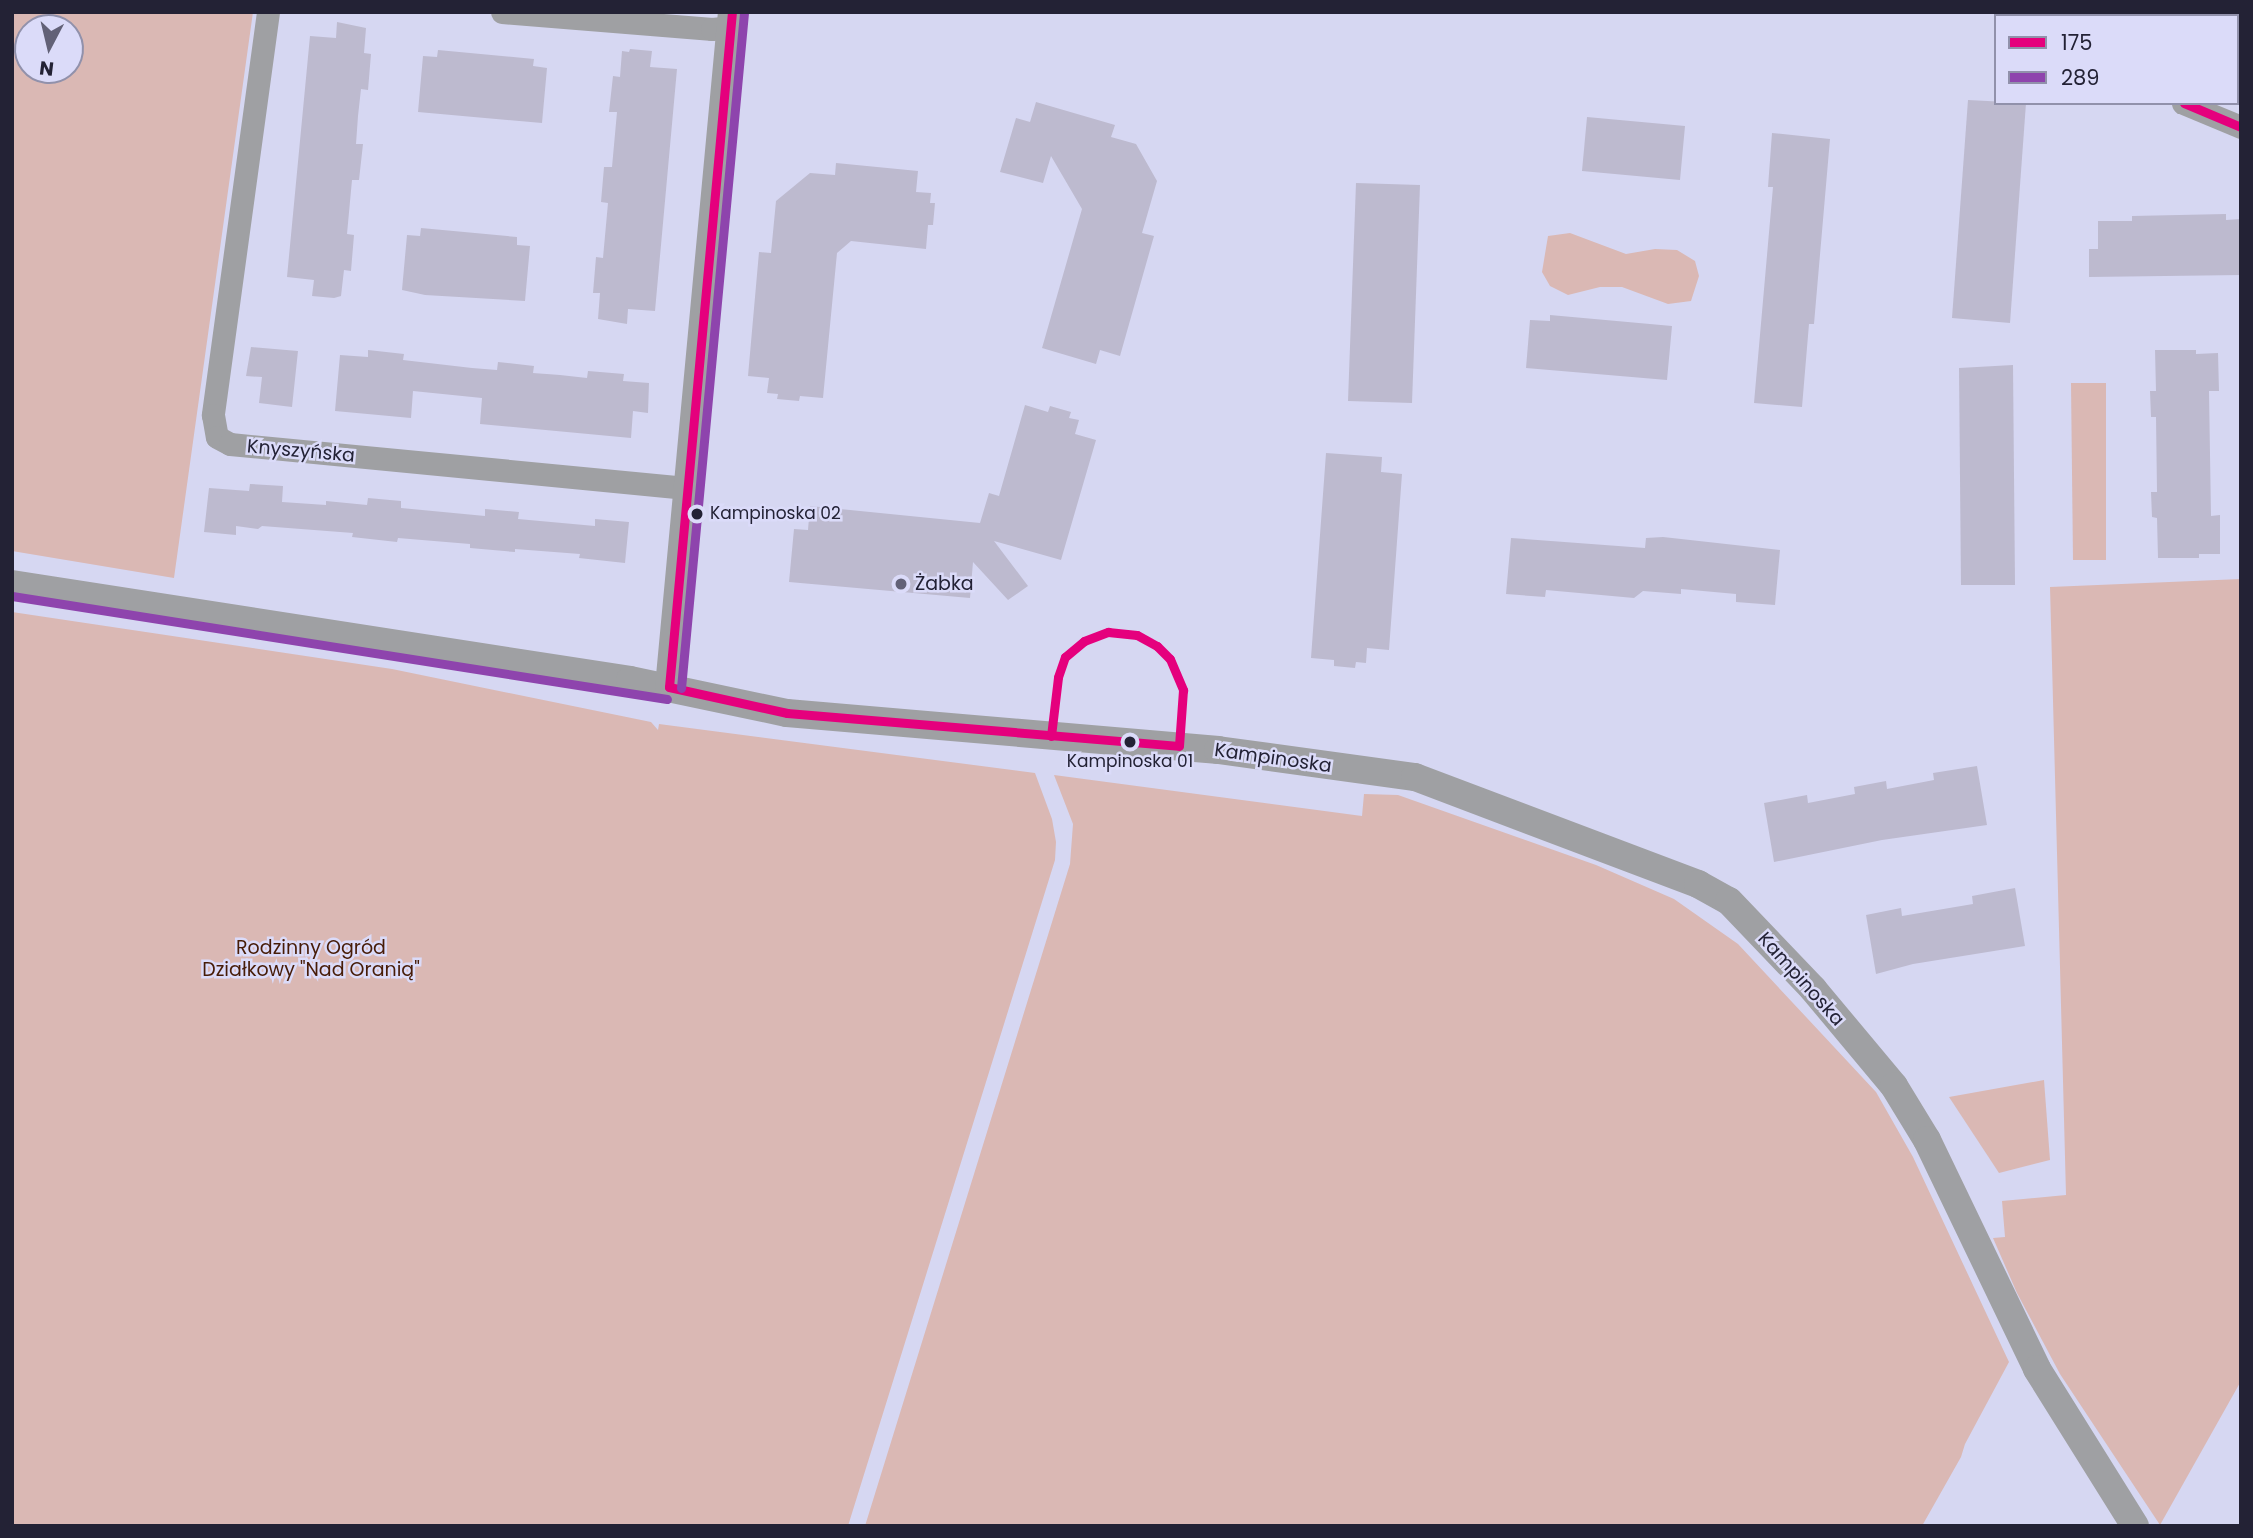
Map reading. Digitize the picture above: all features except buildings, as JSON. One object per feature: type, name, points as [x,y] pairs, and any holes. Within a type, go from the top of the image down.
[{"type":"street","name":"Knyszyńska","points":[[268,12],[213,415],[217,437],[230,444],[689,488]]},
{"type":"street","points":[[502,12],[712,29],[731,20]]},
{"type":"street","points":[[669,687],[731,20]]},
{"type":"street","points":[[2188,105],[2241,127]]},
{"type":"street","name":"Kampinoska","points":[[12,584],[669,687],[787,713],[1205,749],[1415,777],[1698,884],[1729,901],[1813,989],[1894,1086],[1927,1140],[2038,1369],[2135,1526]]},
{"type":"green space","points":[[12,12],[253,12],[174,578],[12,551]]},
{"type":"green space","points":[[1570,233],[1626,254],[1655,249],[1677,250],[1695,261],[1699,276],[1691,301],[1668,304],[1622,287],[1600,287],[1568,295],[1550,286],[1542,272],[1548,236]]},
{"type":"green space","points":[[2071,383],[2106,383],[2106,560],[2073,560]]},
{"type":"green space","points":[[2241,579],[2241,1381],[2160,1525],[2060,1374],[2017,1293],[1993,1238],[2005,1237],[2002,1201],[2066,1195],[2050,587]]},
{"type":"green space","name":"Rodzinny Ogród Działkowy \"Nad Oranią\"","points":[[12,612],[392,669],[651,722],[658,730],[659,724],[1035,773],[1052,819],[1056,842],[1055,860],[848,1526],[12,1526]]},
{"type":"green space","points":[[1054,775],[1362,816],[1364,794],[1398,795],[1596,865],[1674,899],[1738,944],[1876,1092],[1913,1157],[2009,1362],[1965,1444],[1961,1457],[1922,1526],[865,1526],[1070,864],[1073,824]]},
{"type":"green space","points":[[2044,1080],[2050,1160],[1999,1173],[1949,1097]]},
{"type":"transit line","name":"175","points":[[669,687],[732,12]]},
{"type":"transit line","name":"289","points":[[681,688],[744,13]]},
{"type":"transit line","name":"175","points":[[2189,105],[2241,127]]},
{"type":"transit line","name":"289","points":[[12,596],[667,699]]},
{"type":"transit line","name":"175","points":[[1051,736],[1058,677],[1065,657],[1084,641],[1108,632],[1137,635],[1157,646],[1170,659],[1183,690],[1179,746]]},
{"type":"transit line","name":"175","points":[[669,687],[787,713],[1179,746]]},
{"type":"place","name":"Kampinoska 02","points":[[697,514]]},
{"type":"place","name":"Żabka","points":[[901,584]]},
{"type":"place","name":"Kampinoska 01","points":[[1130,742]]}]
